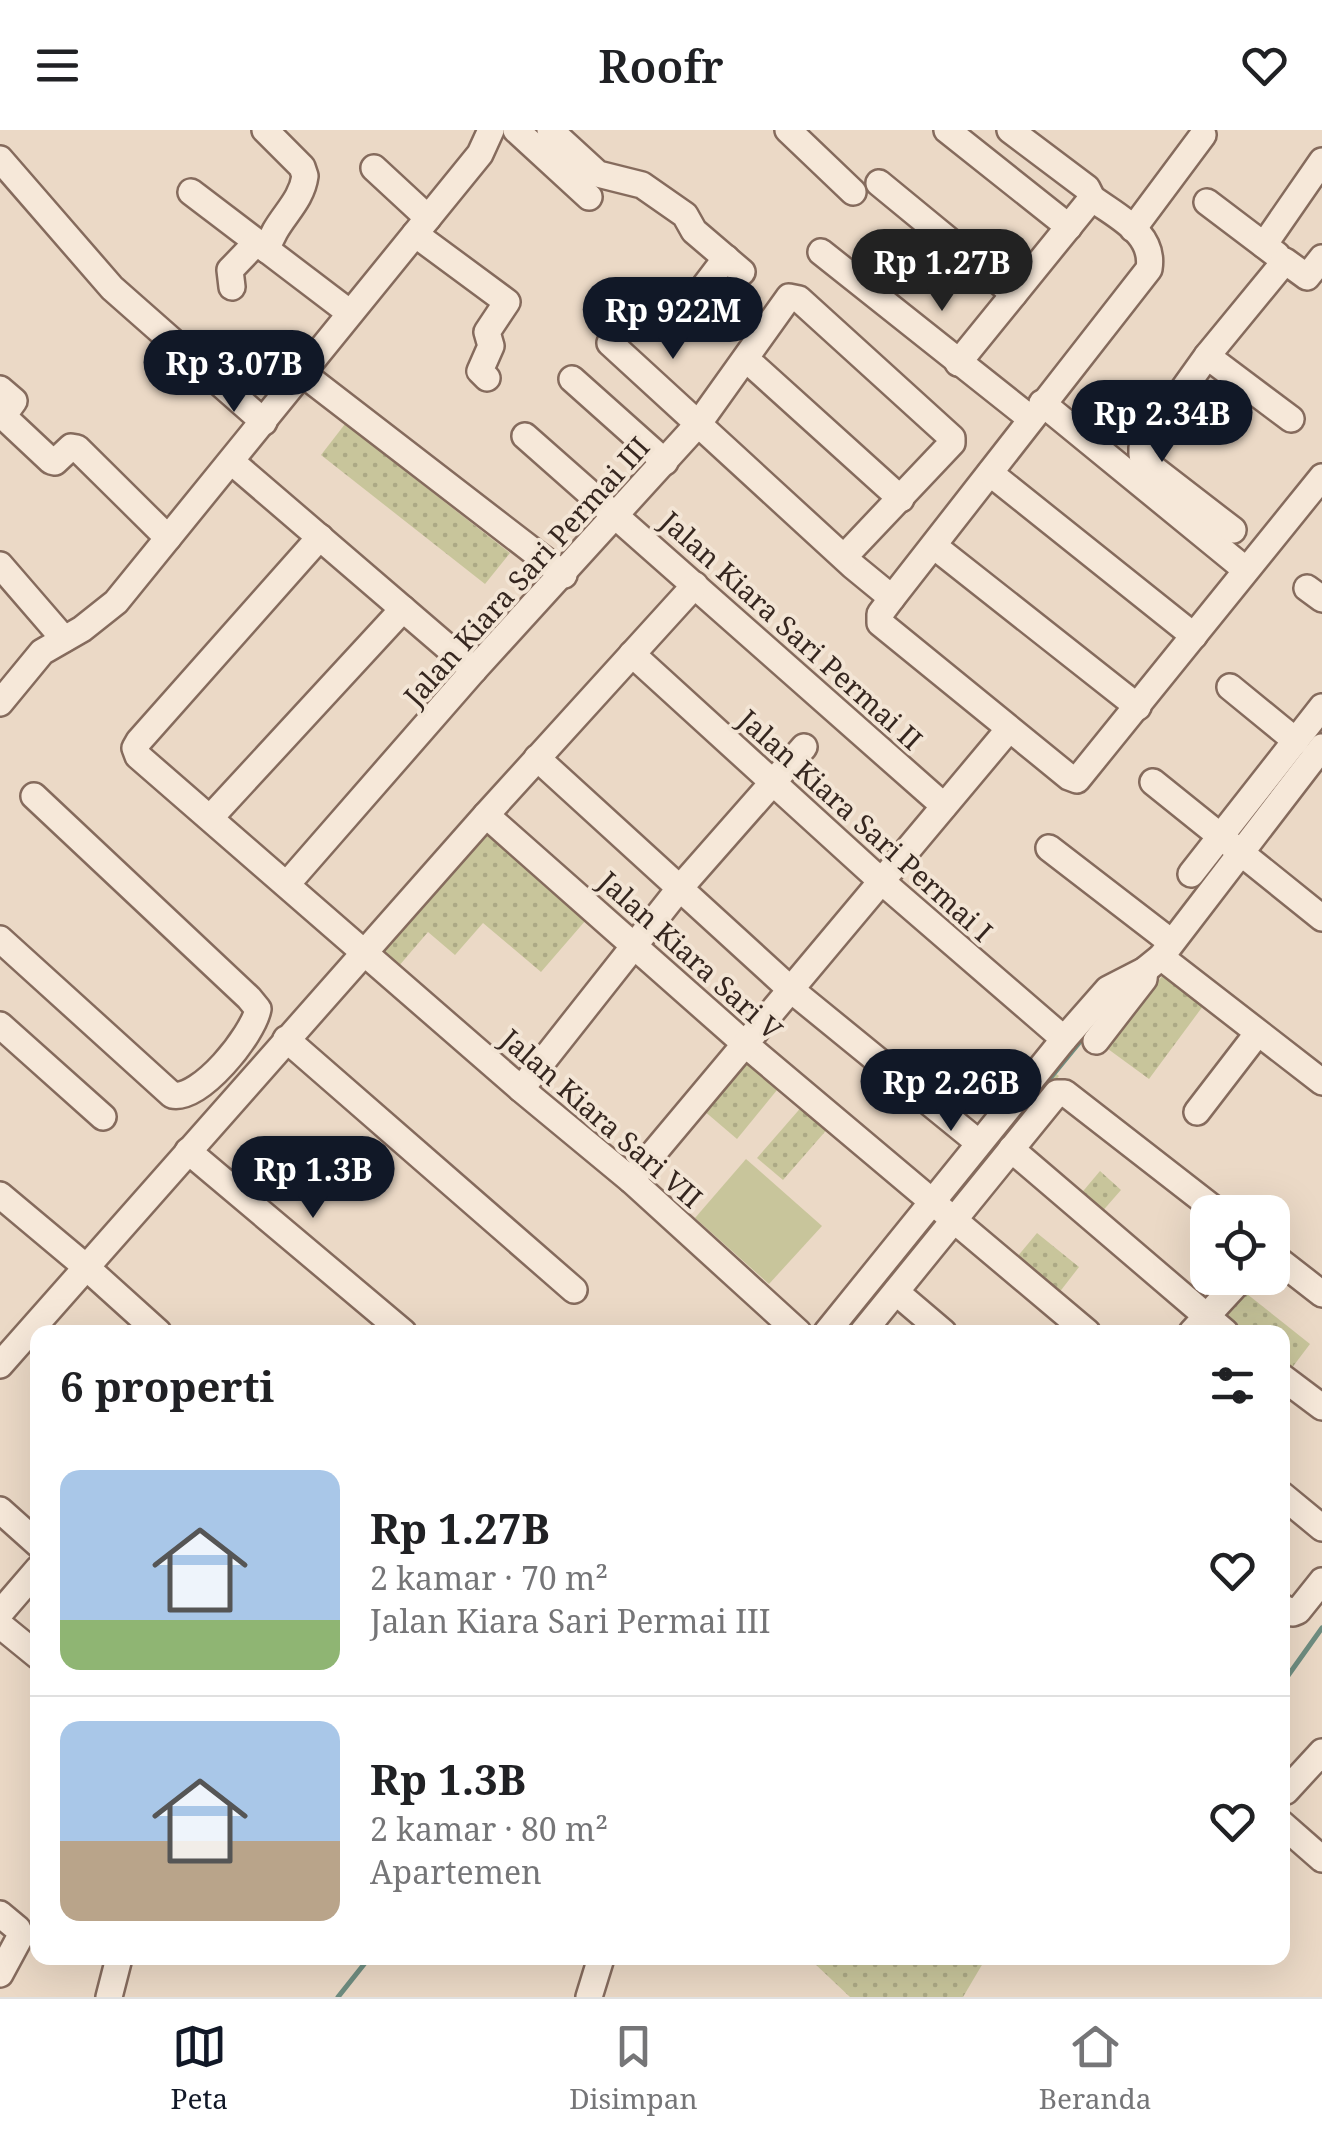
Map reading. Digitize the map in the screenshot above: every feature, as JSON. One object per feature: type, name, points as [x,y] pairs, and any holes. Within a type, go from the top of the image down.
[{"type":"street","points":[[232,287],[230,270],[262,246],[298,198],[306,176],[265,130]]},
{"type":"street","points":[[0,703],[42,652],[116,602],[480,154],[491,130]]},
{"type":"street","points":[[516,130],[589,197]]},
{"type":"street","points":[[550,130],[598,174],[631,180],[651,190],[685,215],[694,231],[734,265],[691,304]]},
{"type":"street","points":[[788,130],[853,192]]},
{"type":"street","points":[[947,130],[1069,228]]},
{"type":"street","points":[[1010,130],[1147,240],[1151,255],[1148,269],[892,598],[880,614],[880,623],[1077,780],[1322,477]]},
{"type":"street","points":[[1132,229],[1204,134]]},
{"type":"street","points":[[0,159],[9,188],[112,288],[264,422]]},
{"type":"street","points":[[1264,245],[1322,161]]},
{"type":"street","points":[[374,168],[422,226],[507,302],[486,332],[490,350],[480,371],[487,378]]},
{"type":"street","points":[[879,183],[1014,294]]},
{"type":"street","points":[[190,192],[350,313]]},
{"type":"street","points":[[958,363],[1092,198]]},
{"type":"street","points":[[1207,202],[1285,261],[1317,275]]},
{"type":"street","points":[[821,252],[958,363],[1036,411],[1246,570]]},
{"type":"street","points":[[1233,530],[1150,466],[1142,455],[1147,438],[1206,356],[1285,261]]},
{"type":"street","name":"Jalan Kiara Sari Permai III","points":[[288,883],[474,670],[699,423],[789,297],[799,299],[952,438],[952,443],[901,499]]},
{"type":"street","points":[[610,343],[892,598]]},
{"type":"street","points":[[1206,356],[1291,419]]},
{"type":"street","points":[[746,359],[901,499],[849,561]]},
{"type":"street","points":[[302,373],[564,575]]},
{"type":"street","points":[[572,379],[664,462]]},
{"type":"street","points":[[0,389],[14,401],[4,416],[51,461],[56,462],[71,447],[77,448],[168,538]]},
{"type":"street","name":"Jalan Kiara Sari Permai II","points":[[525,436],[694,584],[822,729],[944,806]]},
{"type":"street","points":[[232,462],[474,670]]},
{"type":"street","points":[[990,473],[1194,636]]},
{"type":"street","name":"Jalan Kiara Sari VII","points":[[320,537],[135,748],[138,756],[631,1180],[790,1325]]},
{"type":"street","points":[[934,546],[1138,707]]},
{"type":"street","points":[[0,565],[64,639]]},
{"type":"street","points":[[34,1325],[694,584]]},
{"type":"street","points":[[211,817],[402,609]]},
{"type":"street","name":"Jalan Kiara Sari Permai I","points":[[632,654],[880,880],[1064,1038]]},
{"type":"street","points":[[1230,686],[1296,741]]},
{"type":"street","points":[[869,1325],[896,1292],[979,1143],[1108,989],[1146,966],[1233,845],[1296,741],[1322,707]]},
{"type":"street","points":[[631,1180],[1009,728]]},
{"type":"street","points":[[521,1089],[680,889],[822,729]]},
{"type":"street","points":[[1191,874],[1233,845],[1322,748]]},
{"type":"street","points":[[537,758],[789,988],[979,1143]]},
{"type":"street","points":[[1153,782],[1322,918]]},
{"type":"street","points":[[0,939],[172,1095],[183,1097],[194,1092],[255,1024],[258,1009],[34,796]]},
{"type":"street","name":"Jalan Kiara Sari V","points":[[486,815],[744,1044],[1078,1325]]},
{"type":"street","points":[[1049,848],[1146,966],[1257,1034],[1322,1082]]},
{"type":"street","points":[[1096,1041],[1144,979],[1146,966]]},
{"type":"street","points":[[0,1026],[104,1117]]},
{"type":"street","points":[[1197,1112],[1257,1034]]},
{"type":"street","points":[[286,1040],[574,1290]]},
{"type":"street","points":[[226,1059],[250,1080]]},
{"type":"street","points":[[834,1325],[942,1213],[1011,1149],[1053,1096],[1065,1093],[1196,1195]]},
{"type":"street","points":[[1011,1149],[1205,1325]]},
{"type":"street","points":[[188,1151],[395,1325]]},
{"type":"street","points":[[0,1195],[150,1325]]},
{"type":"street","points":[[1290,1269],[1322,1294]]},
{"type":"street","points":[[896,1292],[935,1325]]},
{"type":"street","points":[[1208,1325],[1230,1295]]},
{"type":"street","points":[[0,1364],[30,1330]]},
{"type":"street","points":[[1290,1383],[1322,1407]]},
{"type":"street","points":[[1290,1502],[1322,1528]]},
{"type":"street","points":[[0,1510],[30,1537]]},
{"type":"street","points":[[0,1613],[30,1578]]},
{"type":"street","points":[[1290,1609],[1322,1581]]},
{"type":"street","points":[[0,1625],[30,1649]]},
{"type":"street","points":[[1290,1787],[1322,1752]]},
{"type":"street","points":[[1290,1831],[1322,1859]]},
{"type":"street","points":[[0,1914],[18,1929],[20,1937],[0,1974]]},
{"type":"street","points":[[110,1997],[116,1965]]},
{"type":"street","points":[[589,1997],[599,1965]]},
{"type":"shaded area","points":[[345,424],[510,553],[485,584],[321,455]]},
{"type":"shaded area","points":[[487,824],[592,913],[541,972],[483,923],[455,955],[428,932],[398,967],[379,951]]},
{"type":"shaded area","points":[[1165,972],[1206,1002],[1149,1079],[1108,1049]]},
{"type":"shaded area","points":[[744,1062],[777,1090],[737,1139],[703,1110]]},
{"type":"shaded area","points":[[1051,1070],[1059,1076],[951,1210],[944,1204]]},
{"type":"shaded area","points":[[804,1104],[830,1126],[783,1180],[757,1158]]},
{"type":"shaded area","points":[[746,1159],[822,1226],[769,1284],[695,1218]]},
{"type":"shaded area","points":[[1100,1171],[1121,1190],[1100,1214],[1079,1196]]},
{"type":"shaded area","points":[[1037,1233],[1079,1267],[1055,1298],[1012,1263]]},
{"type":"shaded area","points":[[1238,1295],[1248,1295],[1286,1325],[1226,1325],[1219,1320]]},
{"type":"shaded area","points":[[1290,1328],[1310,1344],[1290,1370]]},
{"type":"shaded area","points":[[816,1965],[982,1965],[963,1997],[850,1997]]},
{"type":"waterway","points":[[946,1205],[1088,1032]]},
{"type":"waterway","points":[[851,1325],[908,1252]]},
{"type":"waterway","points":[[1290,1673],[1322,1628]]},
{"type":"waterway","points":[[338,1997],[363,1965]]}]
